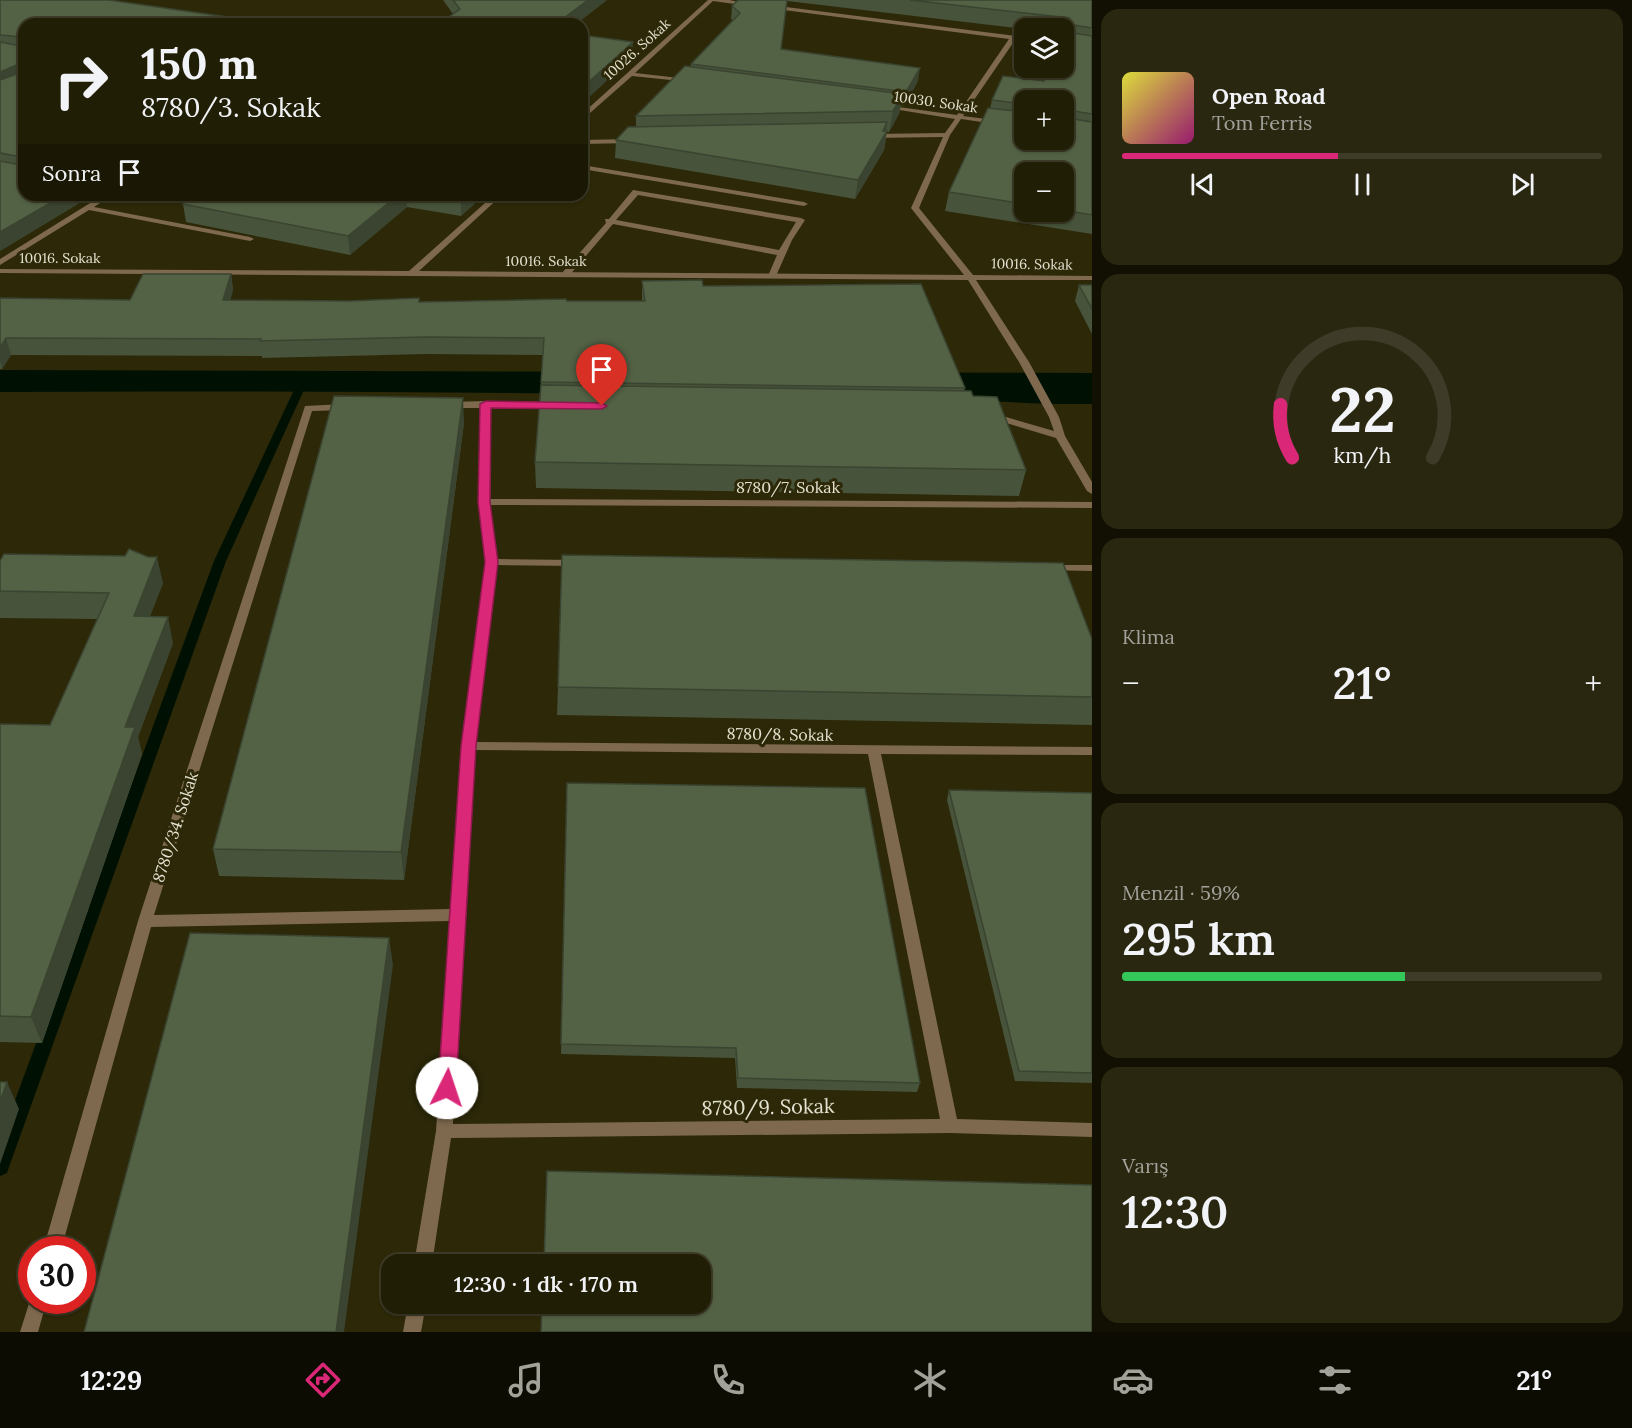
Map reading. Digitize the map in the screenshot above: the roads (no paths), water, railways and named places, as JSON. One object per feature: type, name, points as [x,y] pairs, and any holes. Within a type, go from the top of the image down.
[{"type":"street","name":"10026. Sokak","points":[[588,112],[712,0],[1013,38]]},
{"type":"street","points":[[1013,38],[947,135],[915,208],[970,277],[1024,362],[1054,417],[1060,436],[1092,490]]},
{"type":"street","points":[[630,74],[701,83]]},
{"type":"street","name":"10030. Sokak","points":[[877,106],[1014,125]]},
{"type":"street","points":[[865,137],[947,135]]},
{"type":"street","points":[[588,142],[641,141]]},
{"type":"street","points":[[588,168],[804,204]]},
{"type":"street","points":[[565,275],[608,221],[636,192],[801,220],[771,276]]},
{"type":"street","points":[[0,263],[99,201]]},
{"type":"street","points":[[411,274],[491,201]]},
{"type":"street","points":[[88,208],[250,239]]},
{"type":"street","points":[[608,221],[782,253]]},
{"type":"street","name":"10016. Sokak","points":[[0,271],[1092,278]]},
{"type":"street","points":[[425,1254],[444,1131],[469,746],[492,562],[484,502],[486,404]]},
{"type":"street","points":[[438,405],[569,406]]},
{"type":"street","name":"8780/34. Sokak","points":[[56,1236],[146,921],[308,408],[356,407]]},
{"type":"street","points":[[973,411],[1060,436]]},
{"type":"street","name":"8780/7. Sokak","points":[[484,502],[1092,505]]},
{"type":"street","points":[[492,562],[586,563]]},
{"type":"street","points":[[1033,567],[1092,568]]},
{"type":"street","name":"8780/8. Sokak","points":[[469,746],[1092,751]]},
{"type":"street","points":[[874,751],[950,1126]]},
{"type":"street","points":[[146,921],[458,915]]},
{"type":"street","name":"8780/9. Sokak","points":[[444,1131],[950,1126],[1092,1130]]},
{"type":"street","points":[[29,1332],[34,1314]]},
{"type":"street","points":[[412,1332],[415,1314]]},
{"type":"waterway","points":[[0,1167],[220,561],[298,392]]}]
